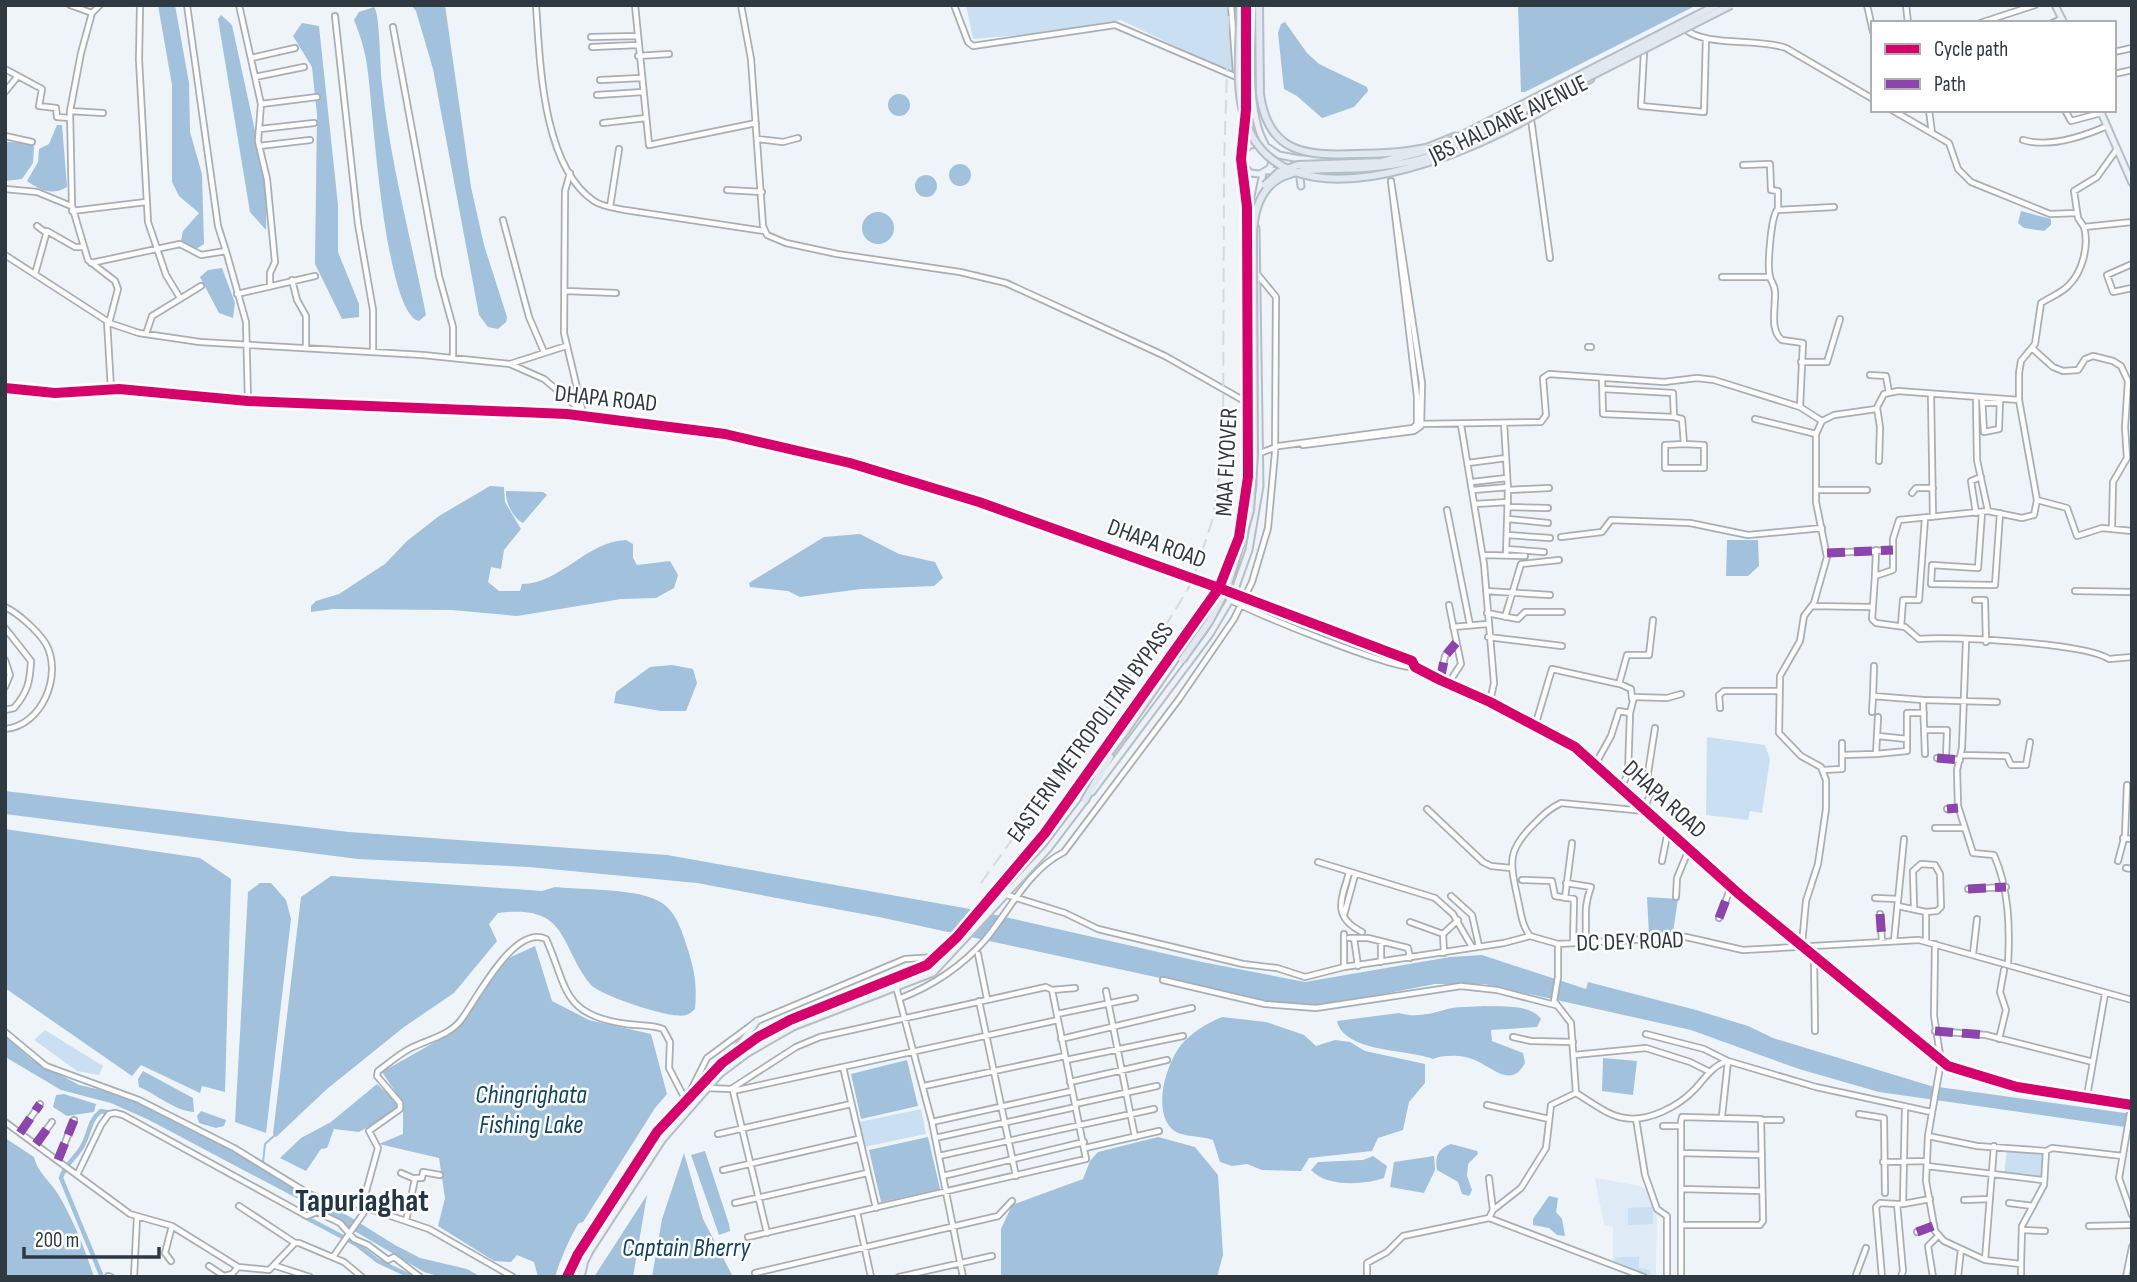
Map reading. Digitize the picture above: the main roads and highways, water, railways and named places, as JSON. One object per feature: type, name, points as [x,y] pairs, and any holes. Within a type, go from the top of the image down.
[{"type":"highway","points":[[1240,5],[1241,97],[1248,126],[1258,146],[1269,157],[1291,171],[1310,176],[1369,176],[1425,165],[1556,102],[1591,76]]},
{"type":"highway","points":[[1259,5],[1261,103],[1270,127],[1288,146],[1311,154],[1386,154],[1453,140]]},
{"type":"highway","name":"MAA FLYOVER","points":[[1085,800],[1111,756],[1179,660],[1219,596],[1244,527],[1250,478],[1251,424],[1249,223],[1260,191],[1279,172],[1298,165],[1392,160],[1426,152],[1715,5]]},
{"type":"highway","name":"MAA FLYOVER","points":[[1074,790],[1093,774],[1209,622],[1227,588],[1251,511],[1254,456],[1252,233],[1255,210],[1265,190],[1296,170],[1397,165],[1434,155],[1732,5]]},
{"type":"main road","points":[[1246,5],[1245,141],[1242,164],[1250,173],[1265,172],[1272,163],[1268,147],[1260,133],[1254,94],[1253,5]]},
{"type":"main road","name":"JBS HALDANE AVENUE","points":[[1268,147],[1292,158],[1342,160],[1384,158],[1425,148],[1460,134],[1715,5]]},
{"type":"main road","name":"JBS HALDANE AVENUE","points":[[1265,172],[1299,169],[1388,169],[1421,162],[1518,117],[1732,5]]},
{"type":"main road","points":[[2055,5],[2063,21]]},
{"type":"main road","points":[[2101,112],[2132,183]]},
{"type":"main road","points":[[1242,153],[1255,143],[1268,147]]},
{"type":"main road","name":"EASTERN METROPOLITAN BYPASS","points":[[734,1053],[790,1020],[894,979],[937,957],[1035,846],[1219,588],[1234,552],[1244,515],[1248,404],[1247,207],[1242,164]]},
{"type":"main road","points":[[1299,169],[1301,187]]},
{"type":"main road","name":"EASTERN METROPOLITAN BYPASS","points":[[579,1277],[585,1258],[663,1139],[707,1088],[740,1058],[779,1034],[823,1014],[929,976],[954,954],[1007,895],[1085,800],[1204,644],[1231,597],[1253,535],[1260,486],[1256,205],[1265,172]]},
{"type":"main road","points":[[567,1277],[578,1254],[657,1132],[687,1097],[734,1053],[757,1021]]},
{"type":"water","points":[[158,5],[175,5],[189,83],[190,132],[202,174],[204,244],[193,251],[180,245],[183,231],[199,213],[179,196],[172,182],[172,85]]},
{"type":"water","points":[[411,5],[445,5],[471,187],[484,245],[507,317],[506,322],[498,329],[488,327],[479,315],[433,69],[416,11]]},
{"type":"water","points":[[1518,5],[1697,5],[1521,92]]},
{"type":"water","points":[[374,7],[378,19],[382,84],[390,142],[426,315],[419,321],[407,310],[397,284],[389,249],[367,66],[354,20],[359,12]]},
{"type":"water","points":[[221,15],[232,25],[267,186],[266,230],[250,212],[218,19]]},
{"type":"water","points":[[1285,22],[1307,53],[1319,64],[1367,87],[1368,91],[1354,107],[1322,118],[1297,96],[1284,89],[1278,33],[1281,24]]},
{"type":"water","points":[[302,23],[319,26],[338,205],[338,252],[359,304],[359,317],[342,319],[315,264],[317,115],[312,67],[293,36]]},
{"type":"water","points":[[899,94],[907,97],[910,105],[907,113],[899,116],[891,113],[888,105],[891,97]]},
{"type":"water","points":[[57,125],[62,125],[67,187],[51,191],[27,181],[38,162],[39,149],[49,144]]},
{"type":"water","points":[[5,142],[30,143],[34,147],[33,163],[22,179],[5,181]]},
{"type":"water","points":[[960,164],[968,167],[971,175],[968,183],[960,186],[952,183],[949,175],[952,167]]},
{"type":"water","points":[[926,175],[934,178],[937,186],[934,194],[926,197],[918,194],[915,186],[918,178]]},
{"type":"water","points":[[2021,211],[2051,219],[2051,225],[2044,231],[2024,228],[2018,223]]},
{"type":"water","points":[[878,212],[889,217],[894,228],[889,239],[878,244],[867,239],[862,228],[867,217]]},
{"type":"water","points":[[222,268],[235,303],[233,318],[219,313],[200,277],[208,270]]},
{"type":"water","points":[[490,486],[504,487],[505,502],[521,529],[504,550],[501,569],[491,567],[488,582],[499,591],[520,591],[522,584],[549,577],[599,547],[626,540],[633,544],[633,558],[637,565],[670,561],[678,575],[674,588],[656,598],[621,599],[517,616],[452,610],[333,609],[311,612],[311,606],[316,601],[339,594],[385,564],[407,541],[439,516]]},
{"type":"water","points":[[506,491],[543,492],[547,495],[523,523],[510,509]]},
{"type":"water","points":[[860,534],[899,554],[935,562],[943,578],[934,586],[861,589],[800,597],[788,591],[750,587],[749,583],[824,537]]},
{"type":"water","points":[[1727,540],[1758,540],[1759,566],[1748,576],[1726,576]]},
{"type":"water","points":[[672,665],[693,669],[697,683],[686,711],[661,711],[614,703],[616,692],[650,667]]},
{"type":"water","points":[[5,791],[349,832],[667,855],[970,909],[1202,962],[1305,982],[1450,957],[1482,955],[1586,989],[1588,982],[1696,1010],[1748,1026],[1773,1038],[1931,1086],[2132,1114],[2132,1128],[1879,1092],[1799,1069],[1691,1030],[1485,984],[1435,984],[1322,1006],[1271,1002],[879,917],[697,883],[529,867],[358,859],[5,814]]},
{"type":"water","points":[[5,829],[200,858],[231,879],[225,1092],[202,1086],[200,1093],[141,1065],[132,1076],[5,988]]},
{"type":"water","points":[[331,876],[542,891],[555,887],[595,889],[652,898],[667,907],[682,931],[694,972],[695,1009],[686,1015],[666,1014],[636,1006],[596,989],[580,969],[558,929],[549,920],[537,914],[498,913],[489,924],[497,941],[454,993],[404,1027],[327,1089],[276,1137],[273,1134],[301,897]]},
{"type":"water","points":[[260,883],[271,883],[286,900],[291,919],[266,1133],[235,1122],[248,892]]},
{"type":"water","points":[[1647,897],[1678,899],[1673,932],[1649,935]]},
{"type":"water","name":"Chingrighata Fishing Lake","points":[[535,946],[552,1001],[589,1020],[651,1034],[667,1094],[655,1108],[583,1222],[579,1223],[555,1277],[538,1277],[534,1262],[517,1255],[511,1262],[494,1261],[438,1226],[445,1198],[439,1158],[379,1144],[403,1134],[403,1103],[382,1072],[458,1029],[493,965]]},
{"type":"water","points":[[1485,1006],[1523,1009],[1541,1019],[1537,1027],[1491,1030],[1492,1041],[1523,1053],[1525,1063],[1514,1074],[1496,1072],[1467,1057],[1433,1059],[1364,1044],[1342,1031],[1337,1021],[1399,1013],[1422,1015],[1454,1008]]},
{"type":"water","points":[[1222,1017],[1266,1022],[1304,1035],[1316,1046],[1335,1040],[1350,1042],[1365,1051],[1425,1064],[1425,1083],[1409,1102],[1403,1130],[1378,1138],[1372,1151],[1309,1158],[1301,1171],[1262,1170],[1247,1164],[1232,1166],[1220,1162],[1213,1140],[1185,1135],[1171,1128],[1163,1110],[1162,1098],[1166,1075],[1181,1045],[1194,1032]]},
{"type":"water","points":[[5,1036],[31,1059],[79,1085],[123,1095],[213,1140],[420,1258],[467,1269],[481,1277],[442,1277],[424,1272],[319,1210],[149,1120],[111,1103],[61,1090],[7,1058]]},
{"type":"water","points":[[1603,1058],[1637,1061],[1633,1095],[1602,1091]]},
{"type":"water","points":[[907,1060],[918,1106],[861,1119],[851,1074]]},
{"type":"water","points":[[143,1071],[193,1098],[194,1112],[172,1105],[139,1087],[138,1079]]},
{"type":"water","points":[[377,1084],[396,1102],[396,1111],[359,1132],[334,1129],[327,1148],[321,1149],[306,1171],[280,1158],[301,1138],[331,1122]]},
{"type":"water","points":[[64,1094],[96,1104],[94,1112],[67,1116],[53,1107],[56,1095]]},
{"type":"water","points":[[201,1111],[226,1120],[224,1126],[216,1128],[199,1123],[197,1116]]},
{"type":"water","points":[[928,1137],[940,1189],[881,1202],[869,1150]]},
{"type":"water","points":[[1158,1137],[1195,1147],[1218,1175],[1223,1255],[1217,1277],[1001,1277],[1001,1229],[1012,1205],[1083,1179],[1090,1161],[1098,1152]]},
{"type":"water","points":[[5,1138],[34,1157],[41,1172],[58,1194],[78,1234],[94,1277],[5,1277]]},
{"type":"water","points":[[1451,1144],[1477,1151],[1478,1154],[1468,1164],[1467,1176],[1472,1190],[1469,1196],[1462,1194],[1458,1182],[1437,1170],[1438,1154]]},
{"type":"water","points":[[705,1151],[729,1224],[730,1231],[719,1235],[691,1155]]},
{"type":"water","name":"Captain Bherry","points":[[684,1153],[703,1219],[733,1277],[652,1277],[662,1219]]},
{"type":"water","points":[[1373,1156],[1387,1166],[1384,1178],[1366,1182],[1335,1182],[1318,1176],[1311,1170],[1318,1162],[1363,1160]]},
{"type":"water","points":[[1434,1156],[1435,1170],[1424,1193],[1390,1187],[1394,1162]]},
{"type":"water","name":"Captain Bherry","points":[[647,1195],[633,1277],[594,1277]]},
{"type":"water","points":[[1549,1196],[1558,1198],[1556,1212],[1562,1219],[1565,1236],[1557,1235],[1549,1228],[1533,1225],[1533,1219]]},
{"type":"waterway","points":[[102,1277],[61,1178],[83,1145],[97,1115],[101,1111],[114,1114]]},
{"type":"waterway","points":[[263,1163],[265,1144],[275,1135]]},
{"type":"waterway","points":[[303,1216],[356,1244],[378,1261],[412,1277]]},
{"type":"railway","points":[[981,883],[1166,625],[1192,582],[1213,518],[1223,452],[1224,166],[1229,5]]},
{"type":"district","name":"Tapuriaghat","points":[[362,1200]]}]
